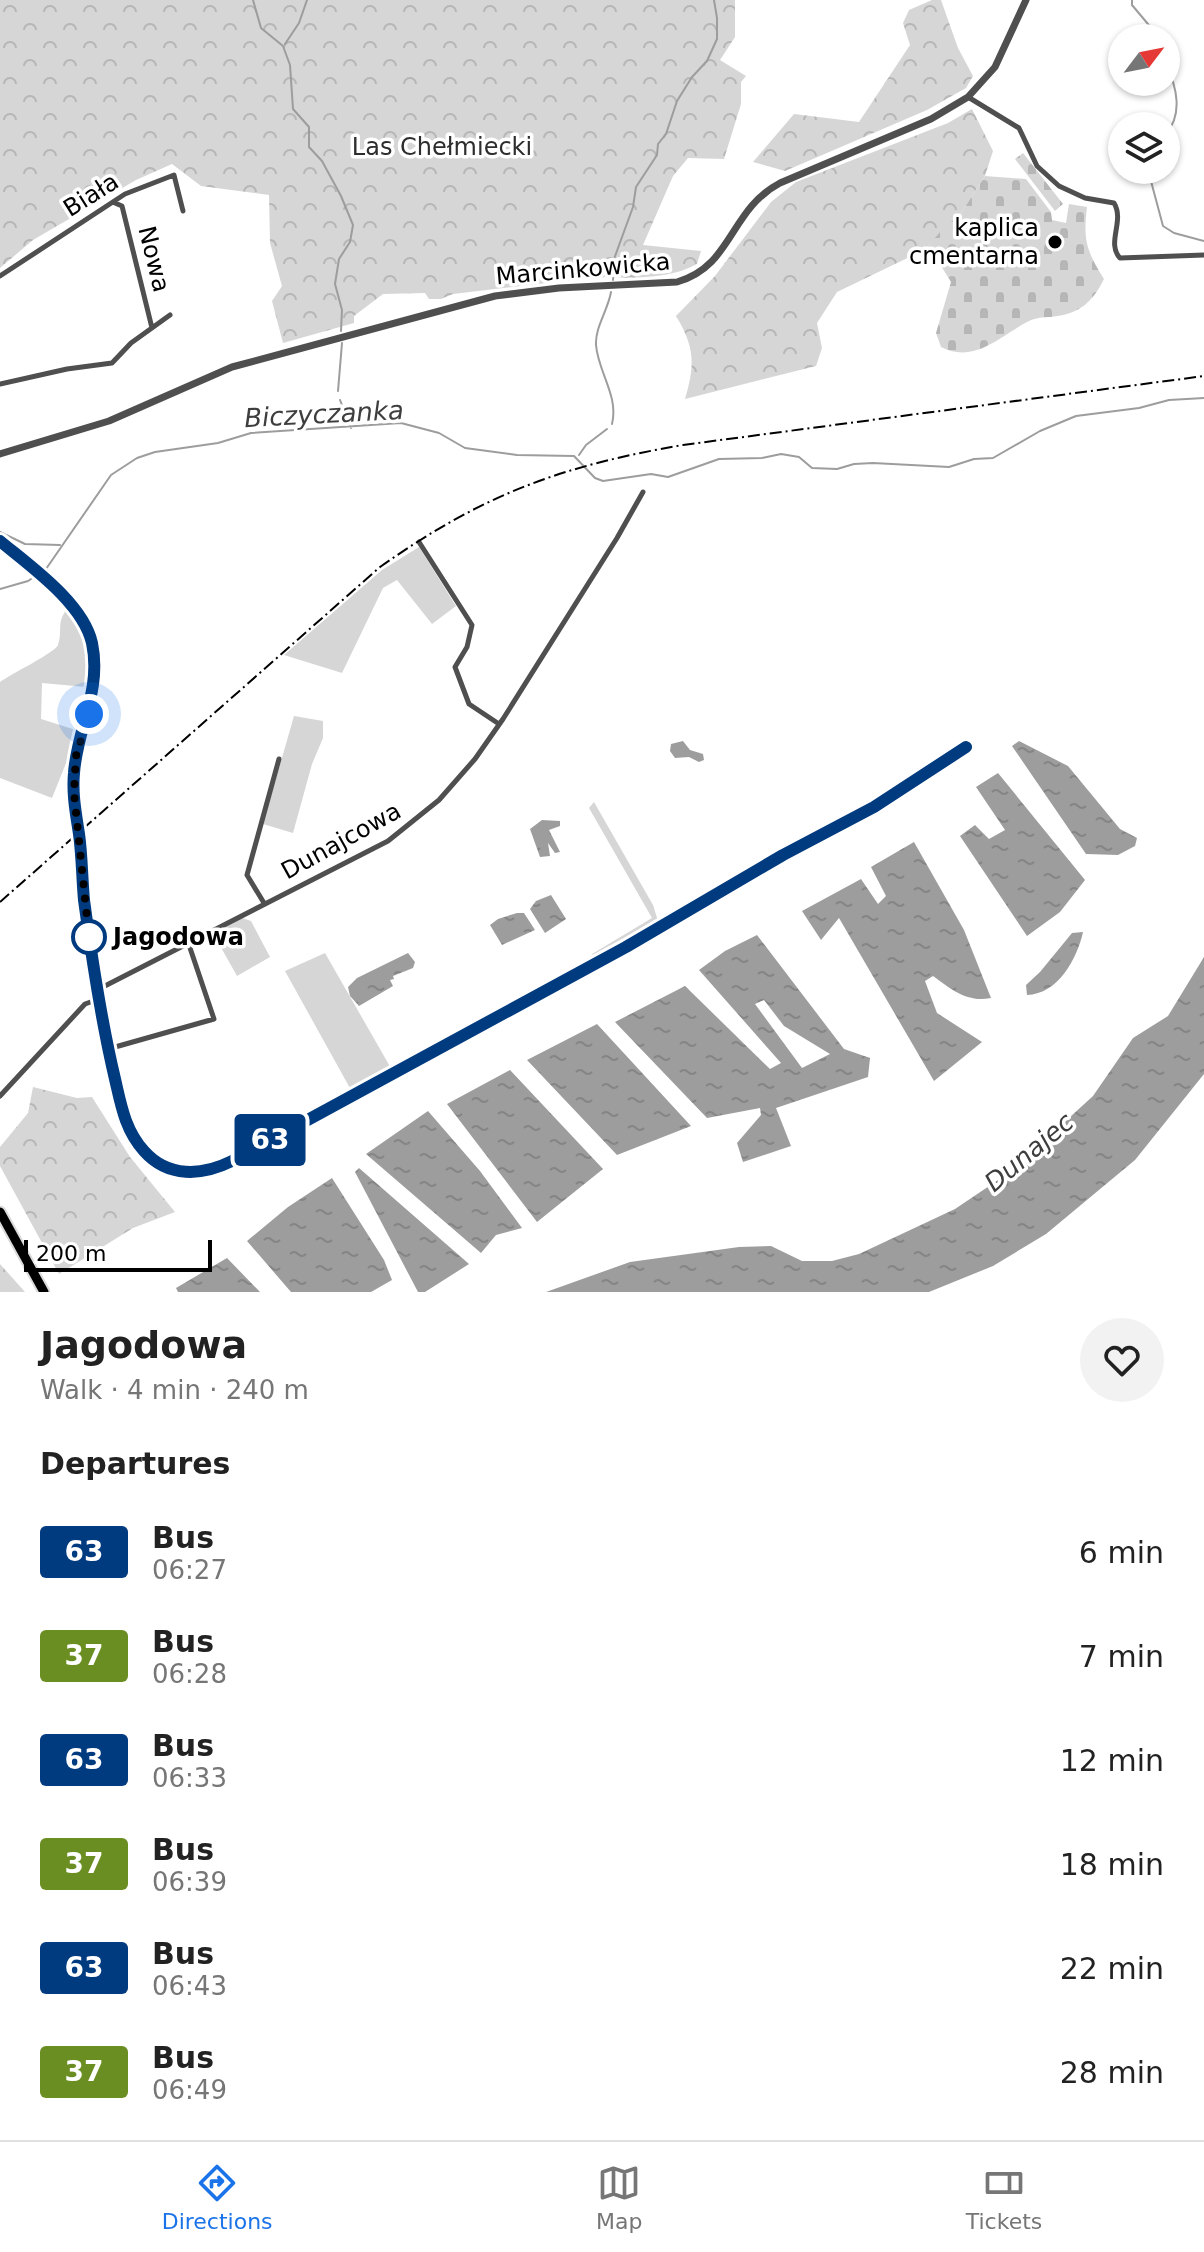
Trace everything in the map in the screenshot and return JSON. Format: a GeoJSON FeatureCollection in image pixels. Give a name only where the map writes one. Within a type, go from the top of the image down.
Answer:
{"type":"FeatureCollection","features":[{"type":"Feature","properties":{"kind":"main road"},"geometry":{"type":"LineString","coordinates":[[0,1212],[44,1292]]}},
{"type":"Feature","properties":{"kind":"street","name":"Marcinkowicka"},"geometry":{"type":"LineString","coordinates":[[0,454],[109,421],[232,367],[495,296],[559,288],[677,282],[692,278],[715,261],[752,202],[763,192],[931,119],[968,97],[995,67],[1026,0]]}},
{"type":"Feature","properties":{"kind":"street"},"geometry":{"type":"LineString","coordinates":[[968,97],[1019,128],[1037,166],[1059,186],[1085,198],[1114,203],[1119,213],[1115,252],[1120,258],[1204,255]]}},
{"type":"Feature","properties":{"kind":"street","name":"Biała"},"geometry":{"type":"LineString","coordinates":[[0,276],[39,248],[140,186],[174,175],[183,211]]}},
{"type":"Feature","properties":{"kind":"street","name":"Nowa"},"geometry":{"type":"LineString","coordinates":[[115,203],[122,206],[152,328]]}},
{"type":"Feature","properties":{"kind":"street"},"geometry":{"type":"LineString","coordinates":[[0,384],[112,363],[170,315]]}},
{"type":"Feature","properties":{"kind":"street","name":"Dunajcowa"},"geometry":{"type":"LineString","coordinates":[[97,990],[388,841],[439,800],[499,724],[643,492]]}},
{"type":"Feature","properties":{"kind":"street"},"geometry":{"type":"LineString","coordinates":[[0,541],[47,580],[87,627],[92,644],[94,686],[76,756],[74,793],[97,990],[128,1128],[143,1150],[161,1165],[173,1170],[205,1172],[222,1166],[626,947],[783,855],[874,807],[966,747]]}},
{"type":"Feature","properties":{"kind":"street"},"geometry":{"type":"LineString","coordinates":[[419,542],[472,625],[467,647],[455,667],[469,704],[499,724]]}},
{"type":"Feature","properties":{"kind":"street"},"geometry":{"type":"LineString","coordinates":[[264,903],[247,875],[279,759]]}},
{"type":"Feature","properties":{"kind":"street"},"geometry":{"type":"LineString","coordinates":[[108,1049],[214,1019],[188,942]]}},
{"type":"Feature","properties":{"kind":"street"},"geometry":{"type":"LineString","coordinates":[[0,1096],[85,1004],[99,999]]}},
{"type":"Feature","properties":{"kind":"green space","name":"Las Chełmiecki"},"geometry":{"type":"Polygon","coordinates":[[[0,0],[735,0],[735,37],[720,60],[746,76],[741,82],[741,104],[724,159],[688,158],[673,176],[643,245],[701,251],[697,264],[661,275],[597,277],[453,294],[441,299],[429,299],[425,293],[383,294],[354,316],[354,323],[283,343],[272,301],[282,286],[270,243],[269,195],[201,186],[172,164],[136,180],[33,240],[0,268],[0,0]]]}},
{"type":"Feature","properties":{"kind":"green space"},"geometry":{"type":"Polygon","coordinates":[[[932,0],[941,0],[958,48],[973,76],[966,88],[927,110],[785,171],[753,162],[794,114],[859,122],[910,45],[903,23],[909,10],[932,0]]]}},
{"type":"Feature","properties":{"kind":"green space"},"geometry":{"type":"Polygon","coordinates":[[[972,109],[993,151],[985,176],[961,213],[924,250],[837,292],[817,323],[822,348],[816,366],[685,399],[691,356],[687,337],[676,316],[715,276],[771,202],[796,182],[948,123],[972,109]]]}},
{"type":"Feature","properties":{"kind":"green space"},"geometry":{"type":"Polygon","coordinates":[[[1023,153],[1063,204],[1055,211],[1015,159],[1023,153]]]}},
{"type":"Feature","properties":{"kind":"green space"},"geometry":{"type":"Polygon","coordinates":[[[985,176],[1026,179],[1051,212],[1052,220],[1066,223],[1069,204],[1087,207],[1087,244],[1104,279],[1095,295],[1077,310],[1030,321],[975,351],[953,351],[941,347],[936,333],[951,282],[938,261],[921,254],[961,213],[985,176]]]}},
{"type":"Feature","properties":{"kind":"green space"},"geometry":{"type":"Polygon","coordinates":[[[419,547],[456,606],[432,624],[397,580],[383,588],[342,673],[284,655],[382,570],[419,547]]]}},
{"type":"Feature","properties":{"kind":"green space"},"geometry":{"type":"Polygon","coordinates":[[[67,609],[83,632],[89,678],[86,679],[86,687],[42,683],[41,719],[79,731],[52,798],[0,778],[0,682],[58,645],[62,618],[67,609]]]}},
{"type":"Feature","properties":{"kind":"green space"},"geometry":{"type":"Polygon","coordinates":[[[294,716],[323,721],[323,738],[312,764],[293,833],[263,824],[294,716]]]}},
{"type":"Feature","properties":{"kind":"green space"},"geometry":{"type":"Polygon","coordinates":[[[594,802],[653,905],[658,921],[596,959],[592,954],[652,918],[589,808],[594,802]]]}},
{"type":"Feature","properties":{"kind":"green space"},"geometry":{"type":"Polygon","coordinates":[[[242,918],[251,921],[270,957],[237,976],[214,935],[190,946],[193,942],[242,918]]]}},
{"type":"Feature","properties":{"kind":"green space"},"geometry":{"type":"Polygon","coordinates":[[[325,953],[392,1070],[351,1090],[285,971],[325,953]]]}},
{"type":"Feature","properties":{"kind":"green space"},"geometry":{"type":"Polygon","coordinates":[[[33,1087],[77,1098],[92,1097],[130,1157],[175,1212],[133,1228],[59,1274],[0,1166],[0,1147],[28,1113],[33,1087]]]}},
{"type":"Feature","properties":{"kind":"green space"},"geometry":{"type":"Polygon","coordinates":[[[0,1264],[25,1292],[0,1292],[0,1264]]]}},
{"type":"Feature","properties":{"kind":"water"},"geometry":{"type":"Polygon","coordinates":[[[683,741],[690,750],[703,754],[704,760],[675,758],[670,751],[671,744],[683,741]]]}},
{"type":"Feature","properties":{"kind":"water"},"geometry":{"type":"Polygon","coordinates":[[[1019,741],[1068,766],[1120,829],[1137,838],[1135,846],[1118,855],[1086,854],[1012,746],[1019,741]]]}},
{"type":"Feature","properties":{"kind":"water"},"geometry":{"type":"Polygon","coordinates":[[[998,773],[1085,880],[1060,912],[1027,936],[960,836],[975,825],[989,839],[1005,830],[976,787],[998,773]]]}},
{"type":"Feature","properties":{"kind":"water"},"geometry":{"type":"Polygon","coordinates":[[[542,820],[560,821],[560,826],[549,830],[560,852],[555,853],[548,843],[550,856],[540,857],[530,829],[542,820]]]}},
{"type":"Feature","properties":{"kind":"water"},"geometry":{"type":"Polygon","coordinates":[[[914,842],[964,930],[991,998],[967,997],[933,976],[925,981],[937,1013],[982,1042],[934,1081],[839,918],[821,940],[802,911],[861,879],[878,904],[886,896],[871,867],[914,842]]]}},
{"type":"Feature","properties":{"kind":"water"},"geometry":{"type":"Polygon","coordinates":[[[551,895],[566,919],[545,933],[530,909],[536,901],[551,895]]]}},
{"type":"Feature","properties":{"kind":"water"},"geometry":{"type":"Polygon","coordinates":[[[524,913],[535,930],[502,945],[490,925],[524,913]]]}},
{"type":"Feature","properties":{"kind":"water"},"geometry":{"type":"Polygon","coordinates":[[[1083,932],[1071,964],[1057,982],[1048,989],[1027,995],[1026,985],[1072,933],[1083,932]]]}},
{"type":"Feature","properties":{"kind":"water"},"geometry":{"type":"Polygon","coordinates":[[[757,935],[844,1049],[870,1058],[868,1077],[776,1108],[791,1146],[743,1162],[737,1143],[761,1115],[760,1108],[707,1118],[615,1022],[685,986],[770,1069],[781,1063],[699,970],[725,951],[757,935]],[[764,1000],[755,1004],[802,1068],[830,1054],[784,1026],[764,1000]]]}},
{"type":"Feature","properties":{"kind":"water"},"geometry":{"type":"Polygon","coordinates":[[[408,953],[415,962],[413,968],[393,976],[394,979],[390,980],[393,986],[359,1006],[350,996],[348,987],[357,978],[408,953]]]}},
{"type":"Feature","properties":{"kind":"water"},"geometry":{"type":"Polygon","coordinates":[[[1204,957],[1204,1074],[1135,1160],[1046,1234],[993,1266],[929,1292],[546,1292],[630,1262],[739,1247],[771,1246],[802,1261],[832,1261],[859,1254],[955,1209],[1010,1172],[1093,1096],[1133,1038],[1168,1016],[1204,957]]]}},
{"type":"Feature","properties":{"kind":"water"},"geometry":{"type":"Polygon","coordinates":[[[597,1024],[691,1126],[617,1155],[527,1060],[597,1024]]]}},
{"type":"Feature","properties":{"kind":"water"},"geometry":{"type":"Polygon","coordinates":[[[510,1070],[603,1169],[537,1222],[447,1104],[510,1070]]]}},
{"type":"Feature","properties":{"kind":"water"},"geometry":{"type":"Polygon","coordinates":[[[428,1111],[480,1171],[522,1228],[496,1235],[481,1253],[366,1154],[428,1111]]]}},
{"type":"Feature","properties":{"kind":"water"},"geometry":{"type":"Polygon","coordinates":[[[359,1168],[469,1264],[425,1292],[418,1292],[355,1172],[359,1168]]]}},
{"type":"Feature","properties":{"kind":"water"},"geometry":{"type":"Polygon","coordinates":[[[332,1178],[384,1260],[392,1280],[371,1292],[291,1292],[247,1241],[288,1207],[332,1178]]]}},
{"type":"Feature","properties":{"kind":"water"},"geometry":{"type":"Polygon","coordinates":[[[227,1258],[260,1292],[178,1292],[176,1288],[227,1258]]]}},
{"type":"Feature","properties":{"kind":"waterway"},"geometry":{"type":"LineString","coordinates":[[253,0],[261,28],[283,46],[290,65],[293,109],[309,127],[309,147],[322,161],[353,225],[350,242],[339,259],[335,284],[342,310],[341,331]]}},
{"type":"Feature","properties":{"kind":"waterway"},"geometry":{"type":"LineString","coordinates":[[285,44],[299,23],[307,0]]}},
{"type":"Feature","properties":{"kind":"waterway"},"geometry":{"type":"LineString","coordinates":[[613,280],[614,259],[633,207],[636,187],[657,155],[658,144],[666,134],[677,101],[707,61],[717,39],[714,0]]}},
{"type":"Feature","properties":{"kind":"waterway"},"geometry":{"type":"LineString","coordinates":[[1132,0],[1132,5],[1148,24]]}},
{"type":"Feature","properties":{"kind":"waterway"},"geometry":{"type":"LineString","coordinates":[[1175,96],[1176,112]]}},
{"type":"Feature","properties":{"kind":"waterway"},"geometry":{"type":"LineString","coordinates":[[1152,184],[1163,226],[1174,233],[1204,241]]}},
{"type":"Feature","properties":{"kind":"waterway"},"geometry":{"type":"LineString","coordinates":[[611,292],[596,345],[611,394],[612,424]]}},
{"type":"Feature","properties":{"kind":"waterway"},"geometry":{"type":"LineString","coordinates":[[338,391],[342,343]]}},
{"type":"Feature","properties":{"kind":"waterway","name":"Biczyczanka"},"geometry":{"type":"LineString","coordinates":[[0,589],[28,581],[46,569],[111,475],[137,458],[155,452],[218,443],[251,433],[401,423],[439,433],[465,448],[517,455],[574,456],[595,478],[603,481],[651,474],[668,477],[719,459],[762,458],[781,454],[799,457],[812,468],[837,469],[873,463],[949,467],[974,459],[993,458],[1040,431],[1076,416],[1139,408],[1169,400],[1204,398]]}},
{"type":"Feature","properties":{"kind":"waterway"},"geometry":{"type":"LineString","coordinates":[[340,400],[351,428]]}},
{"type":"Feature","properties":{"kind":"waterway"},"geometry":{"type":"LineString","coordinates":[[579,455],[586,445],[607,429]]}},
{"type":"Feature","properties":{"kind":"waterway"},"geometry":{"type":"LineString","coordinates":[[0,532],[25,544],[60,545]]}},
{"type":"Feature","properties":{"kind":"railway"},"geometry":{"type":"LineString","coordinates":[[0,902],[380,567],[488,502],[560,474],[683,445],[1204,376]]}},
{"type":"Feature","properties":{"kind":"bus line","name":"63"},"geometry":{"type":"LineString","coordinates":[[0,541],[47,580],[87,627],[92,644],[94,686],[76,756],[74,793],[97,990],[106,1042],[128,1128],[151,1158],[173,1170],[205,1172],[232,1161],[626,947],[783,855],[874,807],[966,747]]}},
{"type":"Feature","properties":{"kind":"place","name":"kaplica cmentarna"},"geometry":{"type":"Point","coordinates":[1055,242]}},
{"type":"Feature","properties":{"kind":"place","name":"Jagodowa"},"geometry":{"type":"Point","coordinates":[89,937]}},
{"type":"Feature","properties":{"kind":"route"},"geometry":{"type":"LineString","coordinates":[[89,714],[74,773],[89,937]]}},
{"type":"Feature","properties":{"kind":"water label","name":"Dunajec"},"geometry":{"type":"Point","coordinates":[1029,1152]}}]}
